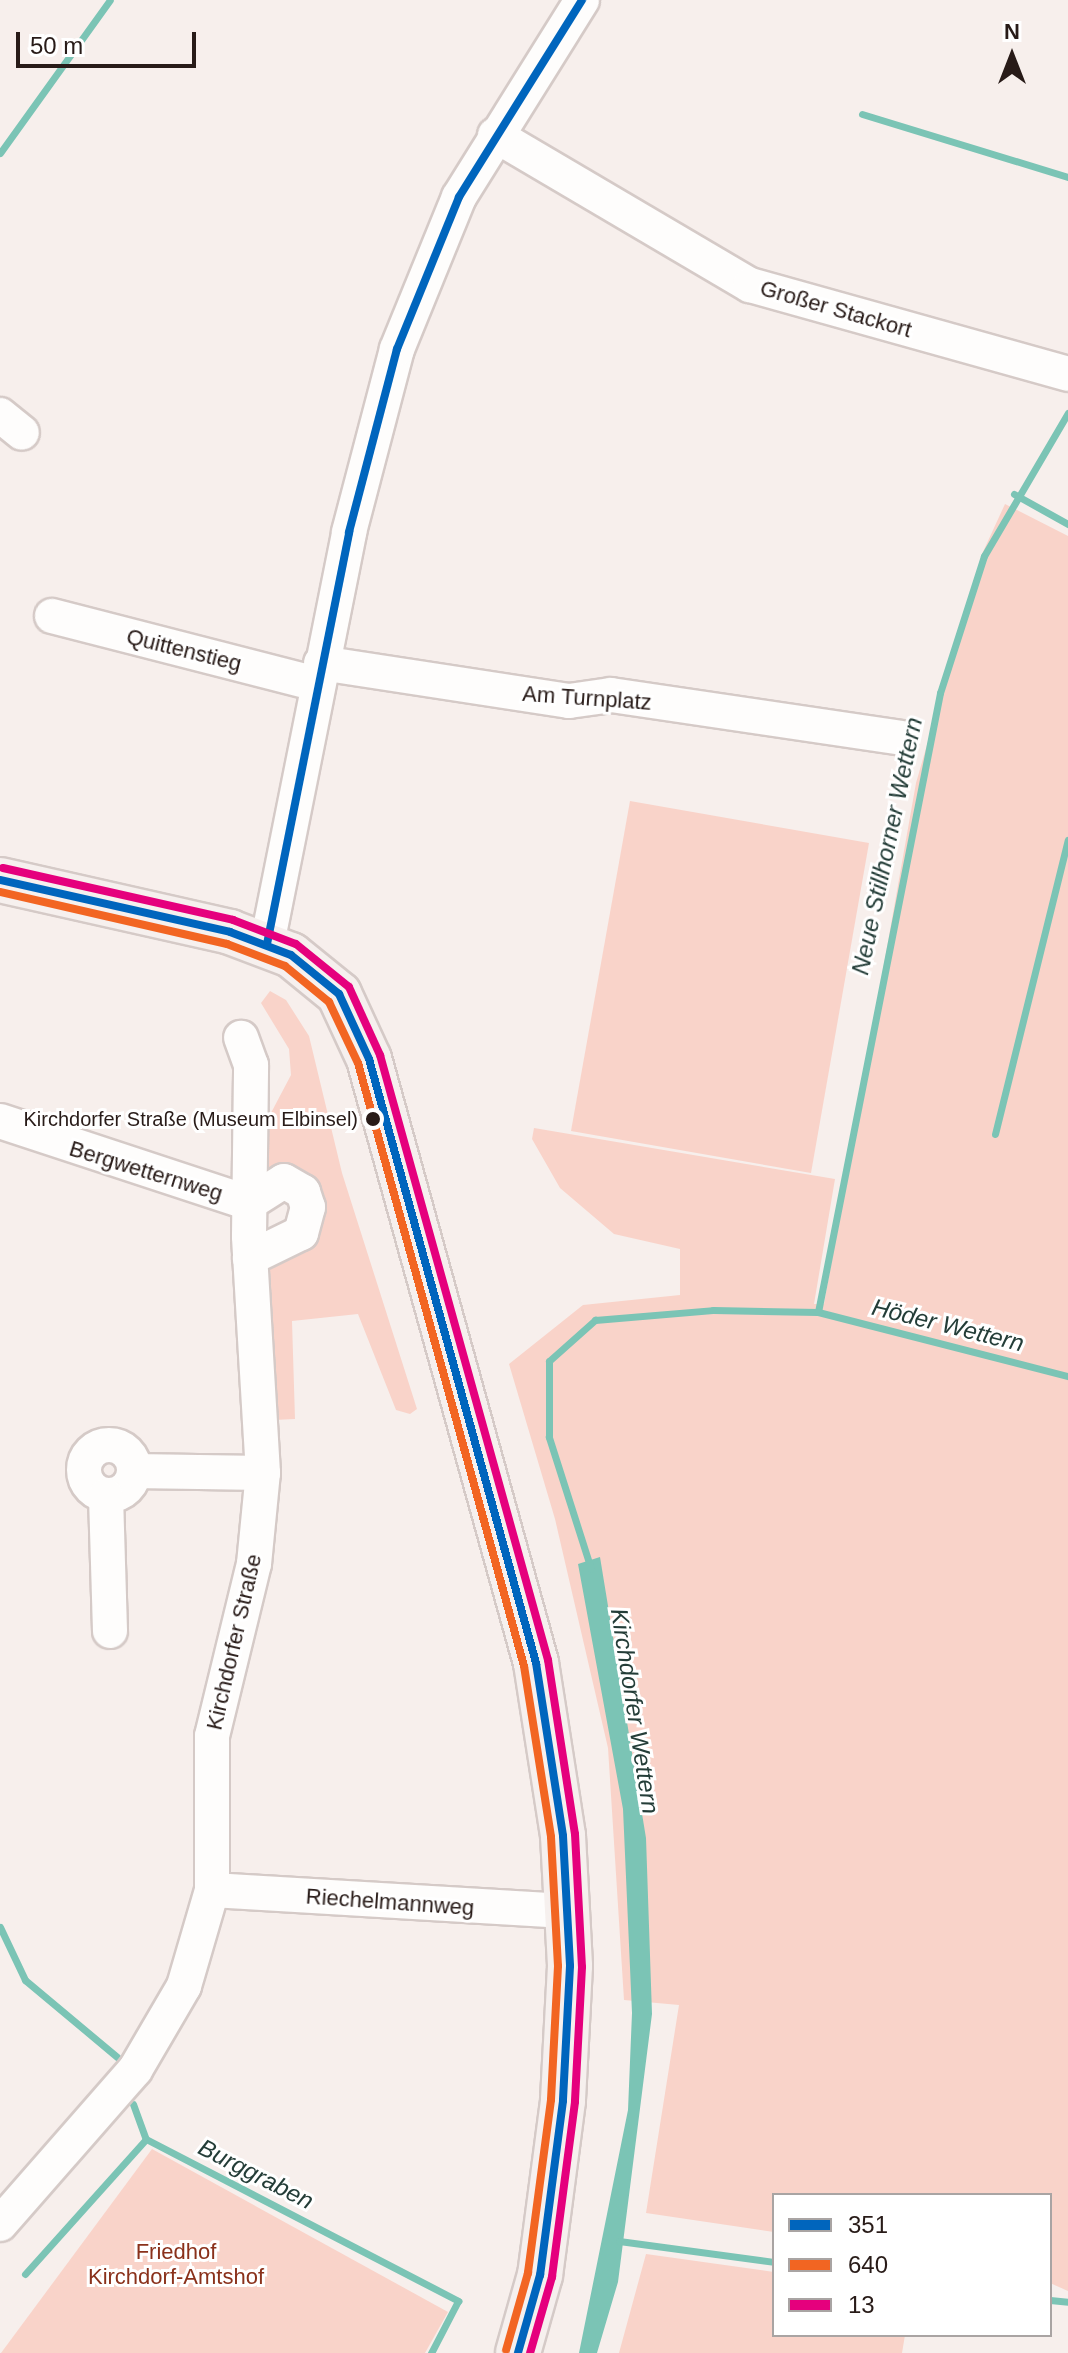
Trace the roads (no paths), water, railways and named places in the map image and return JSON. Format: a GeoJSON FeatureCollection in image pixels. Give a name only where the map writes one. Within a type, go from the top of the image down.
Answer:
{"type":"FeatureCollection","features":[{"type":"Feature","properties":{"kind":"main road"},"geometry":{"type":"LineString","coordinates":[[0,880],[267,944],[332,986],[369,1059],[536,1663],[569,1911],[556,2167],[540,2275],[518,2353]]}},
{"type":"Feature","properties":{"kind":"street"},"geometry":{"type":"LineString","coordinates":[[267,944],[318,674],[397,349],[452,210],[495,135],[582,0]]}},
{"type":"Feature","properties":{"kind":"street","name":"Großer Stackort"},"geometry":{"type":"LineString","coordinates":[[495,135],[750,285],[1068,374]]}},
{"type":"Feature","properties":{"kind":"street","name":"Quittenstieg"},"geometry":{"type":"LineString","coordinates":[[52,616],[318,674]]}},
{"type":"Feature","properties":{"kind":"street","name":"Am Turnplatz"},"geometry":{"type":"LineString","coordinates":[[318,674],[569,701],[611,695],[901,738]]}},
{"type":"Feature","properties":{"kind":"street","name":"Kirchdorfer Straße"},"geometry":{"type":"LineString","coordinates":[[0,2224],[135,2070],[184,1986],[212,1890],[212,1736],[254,1564],[263,1473],[250,1258],[251,1065],[241,1038]]}},
{"type":"Feature","properties":{"kind":"street","name":"Bergwetternweg"},"geometry":{"type":"LineString","coordinates":[[0,1121],[249,1203]]}},
{"type":"Feature","properties":{"kind":"street"},"geometry":{"type":"LineString","coordinates":[[249,1203],[284,1181],[303,1192],[308,1207],[301,1233],[250,1258]]}},
{"type":"Feature","properties":{"kind":"street"},"geometry":{"type":"LineString","coordinates":[[110,1631],[106,1496],[85,1478],[92,1451],[120,1447],[134,1471]]}},
{"type":"Feature","properties":{"kind":"street"},"geometry":{"type":"LineString","coordinates":[[134,1471],[263,1473]]}},
{"type":"Feature","properties":{"kind":"street"},"geometry":{"type":"LineString","coordinates":[[106,1496],[126,1489],[134,1471]]}},
{"type":"Feature","properties":{"kind":"street","name":"Riechelmannweg"},"geometry":{"type":"LineString","coordinates":[[212,1890],[569,1911]]}},
{"type":"Feature","properties":{"kind":"waterway"},"geometry":{"type":"LineString","coordinates":[[0,153],[110,0]]}},
{"type":"Feature","properties":{"kind":"waterway"},"geometry":{"type":"LineString","coordinates":[[862,114],[1068,177]]}},
{"type":"Feature","properties":{"kind":"waterway","name":"Neue Stillhorner Wettern"},"geometry":{"type":"LineString","coordinates":[[818,1312],[940,693],[984,556],[1068,413]]}},
{"type":"Feature","properties":{"kind":"waterway"},"geometry":{"type":"LineString","coordinates":[[1014,494],[1068,524]]}},
{"type":"Feature","properties":{"kind":"waterway"},"geometry":{"type":"LineString","coordinates":[[995,1134],[1068,840]]}},
{"type":"Feature","properties":{"kind":"waterway","name":"Kirchdorfer Wettern"},"geometry":{"type":"LineString","coordinates":[[591,1569],[549,1437],[549,1361],[595,1320],[713,1310],[818,1312],[1068,1376]]}},
{"type":"Feature","properties":{"kind":"waterway"},"geometry":{"type":"LineString","coordinates":[[0,1927],[25,1980],[117,2057]]}},
{"type":"Feature","properties":{"kind":"waterway"},"geometry":{"type":"LineString","coordinates":[[133,2104],[146,2139]]}},
{"type":"Feature","properties":{"kind":"waterway","name":"Burggraben"},"geometry":{"type":"LineString","coordinates":[[146,2139],[458,2301],[431,2353]]}},
{"type":"Feature","properties":{"kind":"waterway","name":"Burggraben"},"geometry":{"type":"LineString","coordinates":[[25,2274],[146,2139]]}},
{"type":"Feature","properties":{"kind":"waterway"},"geometry":{"type":"LineString","coordinates":[[619,2241],[772,2262]]}},
{"type":"Feature","properties":{"kind":"waterway"},"geometry":{"type":"LineString","coordinates":[[1052,2300],[1068,2302]]}},
{"type":"Feature","properties":{"kind":"place","name":"Kirchdorfer Straße (Museum Elbinsel)"},"geometry":{"type":"Point","coordinates":[373,1119]}},
{"type":"Feature","properties":{"kind":"water label","name":"Höder Wettern"},"geometry":{"type":"Point","coordinates":[948,1325]}},
{"type":"Feature","properties":{"kind":"park label","name":"Friedhof Kirchdorf-Amtshof"},"geometry":{"type":"Point","coordinates":[176,2264]}}]}
